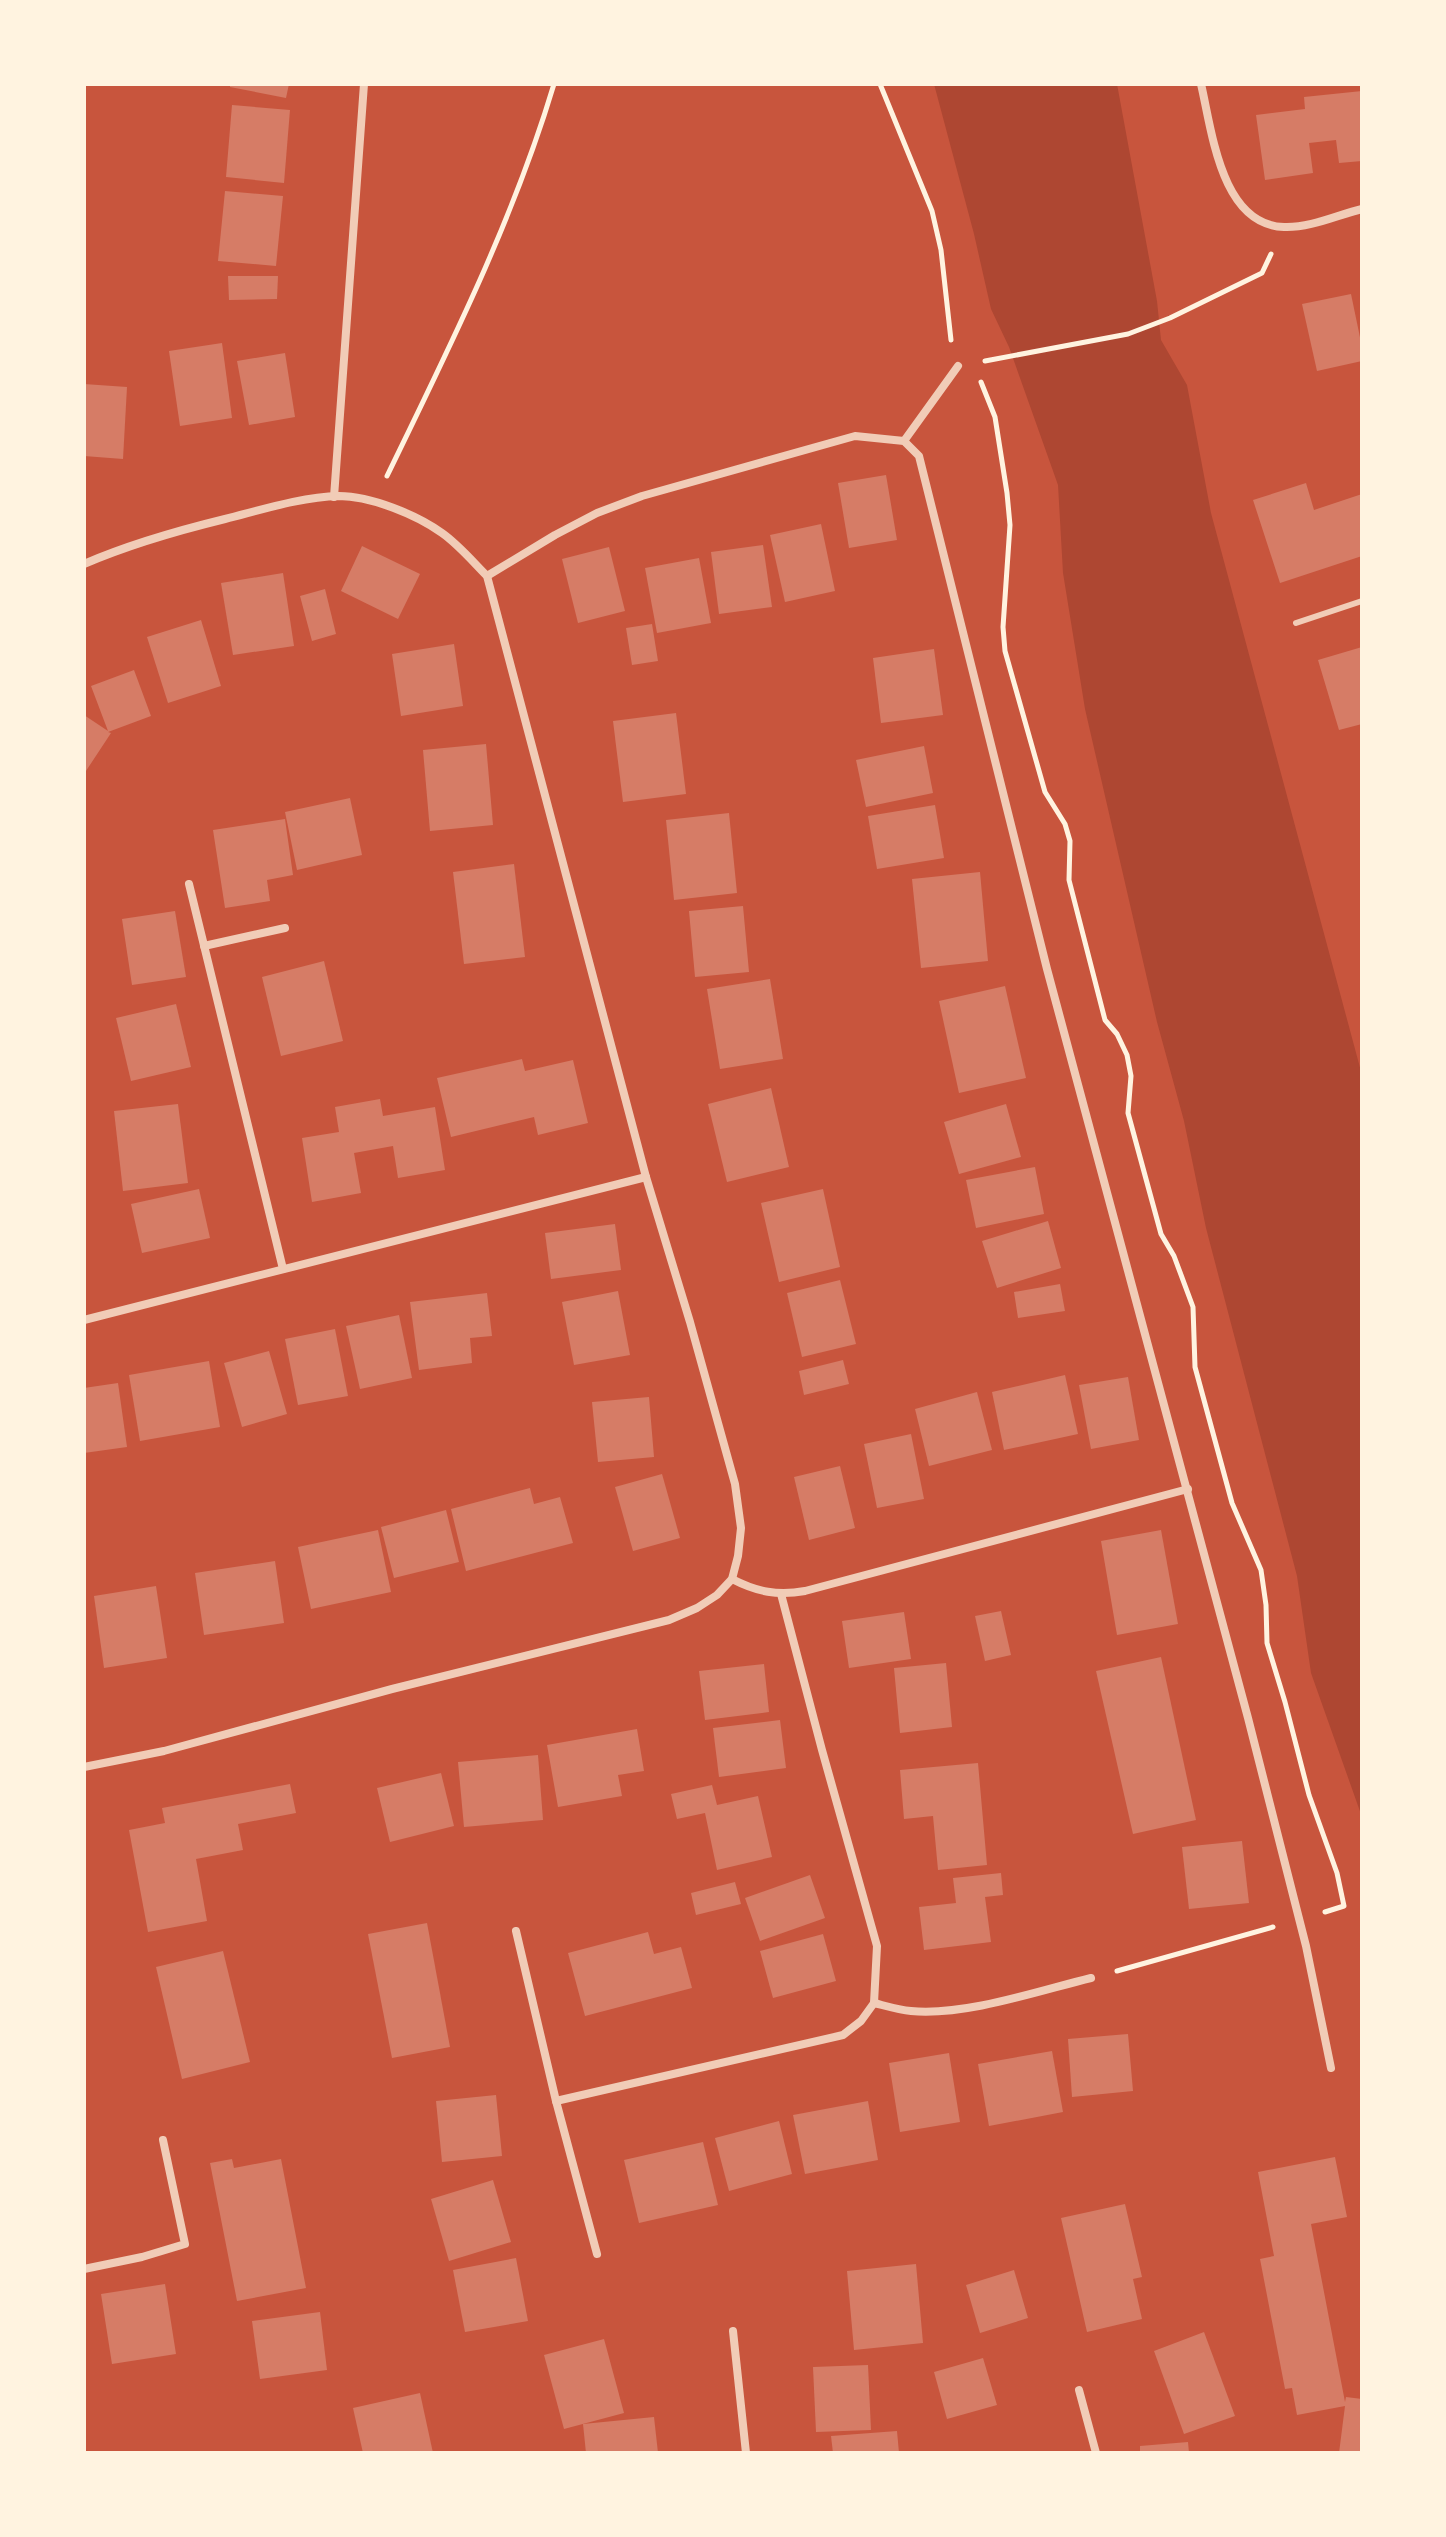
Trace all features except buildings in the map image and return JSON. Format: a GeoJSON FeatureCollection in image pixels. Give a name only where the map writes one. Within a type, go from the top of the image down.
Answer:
{"type":"FeatureCollection","features":[{"type":"Feature","properties":{"kind":"street"},"geometry":{"type":"LineString","coordinates":[[334,497],[364,84]]}},
{"type":"Feature","properties":{"kind":"street"},"geometry":{"type":"LineString","coordinates":[[1201,84],[1226,184],[1236,202],[1262,222],[1282,228],[1301,226],[1362,209]]}},
{"type":"Feature","properties":{"kind":"street"},"geometry":{"type":"LineString","coordinates":[[904,441],[958,366]]}},
{"type":"Feature","properties":{"kind":"street"},"geometry":{"type":"LineString","coordinates":[[487,576],[597,513],[642,496],[855,436],[904,441],[919,456],[1047,969],[1188,1489],[1306,1946],[1331,2068]]}},
{"type":"Feature","properties":{"kind":"street"},"geometry":{"type":"LineString","coordinates":[[84,564],[161,535],[272,507],[334,497],[374,502],[393,508],[441,533],[487,576],[646,1177],[735,1484],[741,1528],[732,1579],[717,1595],[669,1620],[392,1689],[164,1751],[84,1767]]}},
{"type":"Feature","properties":{"kind":"street"},"geometry":{"type":"LineString","coordinates":[[189,884],[283,1269]]}},
{"type":"Feature","properties":{"kind":"street"},"geometry":{"type":"LineString","coordinates":[[204,946],[285,928]]}},
{"type":"Feature","properties":{"kind":"street"},"geometry":{"type":"LineString","coordinates":[[84,1320],[646,1177]]}},
{"type":"Feature","properties":{"kind":"street"},"geometry":{"type":"LineString","coordinates":[[732,1579],[751,1589],[781,1594],[805,1591],[1188,1489]]}},
{"type":"Feature","properties":{"kind":"street"},"geometry":{"type":"LineString","coordinates":[[556,2101],[843,2035],[861,2021],[874,2003],[877,1946],[781,1594]]}},
{"type":"Feature","properties":{"kind":"street"},"geometry":{"type":"LineString","coordinates":[[516,1931],[556,2101],[597,2254]]}},
{"type":"Feature","properties":{"kind":"street"},"geometry":{"type":"LineString","coordinates":[[874,2003],[910,2011],[934,2011],[988,2003],[1091,1978]]}},
{"type":"Feature","properties":{"kind":"street"},"geometry":{"type":"LineString","coordinates":[[84,2269],[185,2244],[163,2140]]}},
{"type":"Feature","properties":{"kind":"street"},"geometry":{"type":"LineString","coordinates":[[733,2331],[746,2453]]}},
{"type":"Feature","properties":{"kind":"street"},"geometry":{"type":"LineString","coordinates":[[1079,2390],[1096,2453]]}},
{"type":"Feature","properties":{"kind":"lane"},"geometry":{"type":"LineString","coordinates":[[1296,623],[1362,601]]}},
{"type":"Feature","properties":{"kind":"path"},"geometry":{"type":"LineString","coordinates":[[374,502],[500,235],[554,84]]}},
{"type":"Feature","properties":{"kind":"path"},"geometry":{"type":"LineString","coordinates":[[880,84],[932,211],[941,250],[950,334],[958,366],[1128,334],[1170,318],[1262,273],[1282,228]]}},
{"type":"Feature","properties":{"kind":"shaded area"},"geometry":{"type":"Polygon","coordinates":[[[934,84],[1117,84],[1157,301],[1161,340],[1187,385],[1211,513],[1362,1075],[1362,1817],[1311,1673],[1297,1576],[1206,1228],[1184,1121],[1157,1022],[1085,709],[1063,573],[1058,485],[1009,347],[991,309],[934,84]]]}}]}
